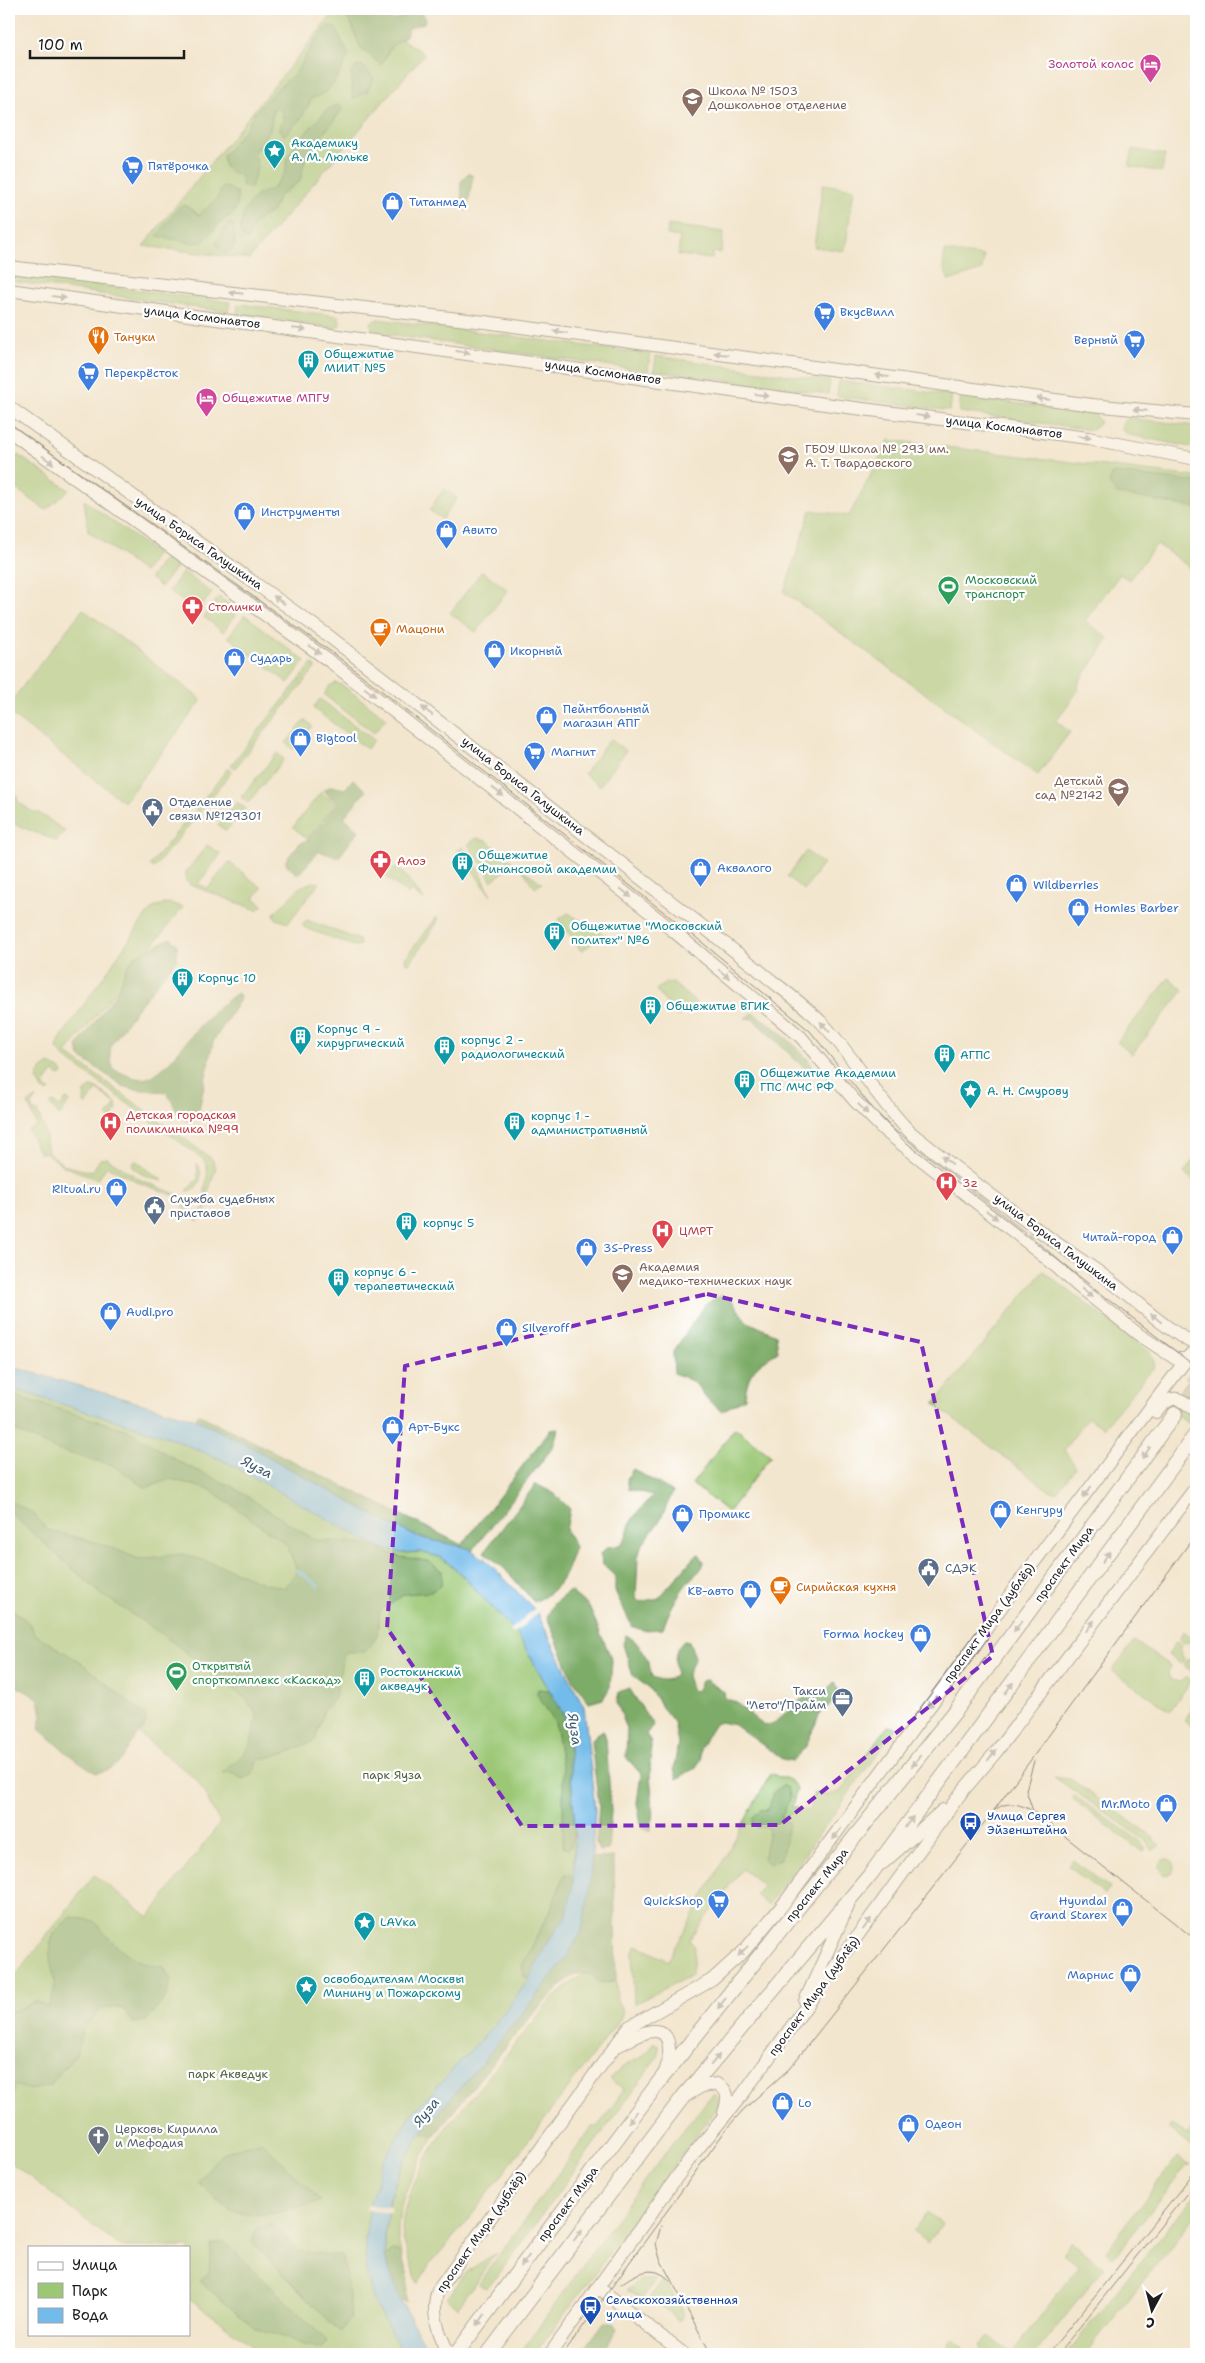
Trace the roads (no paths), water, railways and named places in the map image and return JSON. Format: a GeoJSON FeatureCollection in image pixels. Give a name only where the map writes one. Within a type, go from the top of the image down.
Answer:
{"type":"FeatureCollection","features":[{"type":"Feature","properties":{"kind":"main road"},"geometry":{"type":"LineString","coordinates":[[9,267],[485,322],[1082,404],[1196,415]]}},
{"type":"Feature","properties":{"kind":"main road","name":"улица Космонавтов"},"geometry":{"type":"LineString","coordinates":[[9,290],[336,334],[832,405],[1088,438],[1196,459]]}},
{"type":"Feature","properties":{"kind":"main road","name":"улица Бориса Галушкина"},"geometry":{"type":"LineString","coordinates":[[9,407],[330,637],[755,967],[822,1023],[843,1047],[873,1089],[910,1132],[1046,1236],[1091,1267],[1195,1350],[1182,1360],[1176,1359],[1138,1334],[1078,1286],[1042,1254],[885,1131],[854,1100],[801,1037],[606,877],[332,663],[9,431]]}},
{"type":"Feature","properties":{"kind":"main road"},"geometry":{"type":"LineString","coordinates":[[1162,1349],[1174,1362],[1174,1375]]}},
{"type":"Feature","properties":{"kind":"main road","name":"проспект Мира (дублёр)"},"geometry":{"type":"LineString","coordinates":[[449,2354],[435,2318],[435,2299],[438,2290],[629,2027],[638,2020],[712,1980],[744,1951],[786,1901],[1014,1589],[1174,1375],[1195,1350]]}},
{"type":"Feature","properties":{"kind":"main road"},"geometry":{"type":"LineString","coordinates":[[1131,1434],[1170,1399],[1181,1400],[1196,1411]]}},
{"type":"Feature","properties":{"kind":"main road","name":"проспект Мира"},"geometry":{"type":"LineString","coordinates":[[456,2354],[662,2078],[957,1709],[1175,1414]]}},
{"type":"Feature","properties":{"kind":"main road"},"geometry":{"type":"LineString","coordinates":[[488,2354],[683,2097],[870,1875],[1196,1434]]}},
{"type":"Feature","properties":{"kind":"main road","name":"проспект Мира (дублёр)"},"geometry":{"type":"LineString","coordinates":[[550,2354],[692,2156],[718,2125],[799,2018],[961,1793],[996,1752],[1196,1487]]}},
{"type":"Feature","properties":{"kind":"main road","name":"проспект Мира (дублёр)"},"geometry":{"type":"LineString","coordinates":[[870,1875],[961,1793]]}},
{"type":"Feature","properties":{"kind":"main road"},"geometry":{"type":"LineString","coordinates":[[799,2018],[813,1980],[851,1899]]}},
{"type":"Feature","properties":{"kind":"main road","name":"проспект Мира (дублёр)"},"geometry":{"type":"LineString","coordinates":[[752,1965],[786,1901]]}},
{"type":"Feature","properties":{"kind":"main road"},"geometry":{"type":"LineString","coordinates":[[617,2046],[649,2032],[660,2034],[666,2038],[670,2050],[669,2061],[662,2078]]}},
{"type":"Feature","properties":{"kind":"main road","name":"проспект Мира (дублёр)"},"geometry":{"type":"LineString","coordinates":[[683,2097],[711,2083],[722,2086],[728,2096],[727,2104],[718,2125]]}},
{"type":"Feature","properties":{"kind":"main road"},"geometry":{"type":"LineString","coordinates":[[599,2288],[684,2354]]}},
{"type":"Feature","properties":{"kind":"water","name":"Яуза"},"geometry":{"type":"Polygon","coordinates":[[[9,1366],[196,1419],[251,1447],[380,1519],[417,1537],[468,1548],[486,1560],[536,1611],[584,1707],[595,1810],[589,1895],[581,1933],[565,1960],[481,2064],[420,2133],[400,2169],[389,2201],[385,2232],[385,2257],[399,2297],[430,2354],[403,2354],[374,2301],[366,2272],[365,2238],[371,2199],[384,2159],[410,2116],[491,2028],[529,1980],[547,1943],[567,1915],[573,1883],[575,1827],[567,1721],[518,1635],[456,1569],[440,1557],[420,1552],[401,1553],[380,1548],[222,1460],[163,1435],[9,1388],[9,1366]]]}},
{"type":"Feature","properties":{"kind":"waterway"},"geometry":{"type":"LineString","coordinates":[[297,1570],[318,1586]]}},
{"type":"Feature","properties":{"kind":"tunnel"},"geometry":{"type":"LineString","coordinates":[[1175,1414],[1196,1387]]}},
{"type":"Feature","properties":{"kind":"tram line"},"geometry":{"type":"LineString","coordinates":[[9,423],[337,656],[693,935],[810,1031],[868,1103],[903,1140],[1196,1367]]}},
{"type":"Feature","properties":{"kind":"tram line"},"geometry":{"type":"LineString","coordinates":[[563,2354],[728,2127],[743,2110],[789,2069],[992,1813],[1196,1534]]}},
{"type":"Feature","properties":{"kind":"tram line"},"geometry":{"type":"LineString","coordinates":[[1033,1811],[1026,1790],[1034,1761]]}},
{"type":"Feature","properties":{"kind":"tram line"},"geometry":{"type":"LineString","coordinates":[[995,1810],[1004,1805],[1014,1804],[1033,1811],[1196,1940]]}},
{"type":"Feature","properties":{"kind":"tram line"},"geometry":{"type":"LineString","coordinates":[[1048,2354],[1196,2170]]}},
{"type":"Feature","properties":{"kind":"tram line"},"geometry":{"type":"LineString","coordinates":[[1058,2354],[1196,2182]]}},
{"type":"Feature","properties":{"kind":"tram line"},"geometry":{"type":"LineString","coordinates":[[661,2226],[656,2244],[660,2259],[711,2354]]}},
{"type":"Feature","properties":{"kind":"tram line"},"geometry":{"type":"LineString","coordinates":[[621,2284],[639,2273],[652,2271],[658,2272],[670,2281]]}},
{"type":"Feature","properties":{"kind":"place","name":"Золотой колос"},"geometry":{"type":"Point","coordinates":[1150,83]}},
{"type":"Feature","properties":{"kind":"place","name":"Школа № 1503 Дошкольное отделение"},"geometry":{"type":"Point","coordinates":[692,117]}},
{"type":"Feature","properties":{"kind":"place","name":"Академику А. М. Люльке"},"geometry":{"type":"Point","coordinates":[275,169]}},
{"type":"Feature","properties":{"kind":"place","name":"Пятёрочка"},"geometry":{"type":"Point","coordinates":[132,185]}},
{"type":"Feature","properties":{"kind":"place","name":"Титанмед"},"geometry":{"type":"Point","coordinates":[393,221]}},
{"type":"Feature","properties":{"kind":"place","name":"ВкусВилл"},"geometry":{"type":"Point","coordinates":[824,331]}},
{"type":"Feature","properties":{"kind":"place","name":"Тануки"},"geometry":{"type":"Point","coordinates":[98,356]}},
{"type":"Feature","properties":{"kind":"place","name":"Верный"},"geometry":{"type":"Point","coordinates":[1134,359]}},
{"type":"Feature","properties":{"kind":"place","name":"Общежитие МИИТ №5"},"geometry":{"type":"Point","coordinates":[308,380]}},
{"type":"Feature","properties":{"kind":"place","name":"Перекрёсток"},"geometry":{"type":"Point","coordinates":[89,392]}},
{"type":"Feature","properties":{"kind":"place","name":"Общежитие МПГУ"},"geometry":{"type":"Point","coordinates":[206,417]}},
{"type":"Feature","properties":{"kind":"place","name":"ГБОУ Школа № 293 им. А. Т. Твардовского"},"geometry":{"type":"Point","coordinates":[789,475]}},
{"type":"Feature","properties":{"kind":"place","name":"Инструменты"},"geometry":{"type":"Point","coordinates":[245,531]}},
{"type":"Feature","properties":{"kind":"place","name":"Авито"},"geometry":{"type":"Point","coordinates":[446,549]}},
{"type":"Feature","properties":{"kind":"place","name":"Московский транспорт"},"geometry":{"type":"Point","coordinates":[949,606]}},
{"type":"Feature","properties":{"kind":"place","name":"Столички"},"geometry":{"type":"Point","coordinates":[192,626]}},
{"type":"Feature","properties":{"kind":"place","name":"Мацони"},"geometry":{"type":"Point","coordinates":[380,648]}},
{"type":"Feature","properties":{"kind":"place","name":"Икорный"},"geometry":{"type":"Point","coordinates":[494,670]}},
{"type":"Feature","properties":{"kind":"place","name":"Сударь"},"geometry":{"type":"Point","coordinates":[234,677]}},
{"type":"Feature","properties":{"kind":"place","name":"Пейнтбольный магазин АПГ"},"geometry":{"type":"Point","coordinates":[547,735]}},
{"type":"Feature","properties":{"kind":"place","name":"Bigtool"},"geometry":{"type":"Point","coordinates":[300,757]}},
{"type":"Feature","properties":{"kind":"place","name":"Магнит"},"geometry":{"type":"Point","coordinates":[535,771]}},
{"type":"Feature","properties":{"kind":"place","name":"Детский сад №2142"},"geometry":{"type":"Point","coordinates":[1119,807]}},
{"type":"Feature","properties":{"kind":"place","name":"Отделение связи №129301"},"geometry":{"type":"Point","coordinates":[153,828]}},
{"type":"Feature","properties":{"kind":"place","name":"Алоэ"},"geometry":{"type":"Point","coordinates":[381,880]}},
{"type":"Feature","properties":{"kind":"place","name":"Общежитие Финансовой академии"},"geometry":{"type":"Point","coordinates":[462,881]}},
{"type":"Feature","properties":{"kind":"place","name":"Аквалого"},"geometry":{"type":"Point","coordinates":[701,887]}},
{"type":"Feature","properties":{"kind":"place","name":"Wildberries"},"geometry":{"type":"Point","coordinates":[1017,904]}},
{"type":"Feature","properties":{"kind":"place","name":"Homies Barber"},"geometry":{"type":"Point","coordinates":[1078,927]}},
{"type":"Feature","properties":{"kind":"place","name":"Общежитие \"Московский политех\" №6"},"geometry":{"type":"Point","coordinates":[555,952]}},
{"type":"Feature","properties":{"kind":"place","name":"Корпус 10"},"geometry":{"type":"Point","coordinates":[182,997]}},
{"type":"Feature","properties":{"kind":"place","name":"Общежитие ВГИК"},"geometry":{"type":"Point","coordinates":[650,1025]}},
{"type":"Feature","properties":{"kind":"place","name":"Корпус 9 - хирургический"},"geometry":{"type":"Point","coordinates":[301,1055]}},
{"type":"Feature","properties":{"kind":"place","name":"корпус 2 - радиологический"},"geometry":{"type":"Point","coordinates":[445,1066]}},
{"type":"Feature","properties":{"kind":"place","name":"АГПС"},"geometry":{"type":"Point","coordinates":[944,1074]}},
{"type":"Feature","properties":{"kind":"place","name":"Общежитие Академии ГПС МЧС РФ"},"geometry":{"type":"Point","coordinates":[744,1099]}},
{"type":"Feature","properties":{"kind":"place","name":"А. Н. Смурову"},"geometry":{"type":"Point","coordinates":[971,1110]}},
{"type":"Feature","properties":{"kind":"place","name":"Детская городская поликлиника №99"},"geometry":{"type":"Point","coordinates":[110,1141]}},
{"type":"Feature","properties":{"kind":"place","name":"корпус 1 - административный"},"geometry":{"type":"Point","coordinates":[515,1142]}},
{"type":"Feature","properties":{"kind":"place","name":"3z"},"geometry":{"type":"Point","coordinates":[946,1202]}},
{"type":"Feature","properties":{"kind":"place","name":"Ritual.ru"},"geometry":{"type":"Point","coordinates":[117,1208]}},
{"type":"Feature","properties":{"kind":"place","name":"Служба судебных приставов"},"geometry":{"type":"Point","coordinates":[154,1225]}},
{"type":"Feature","properties":{"kind":"place","name":"корпус 5"},"geometry":{"type":"Point","coordinates":[407,1242]}},
{"type":"Feature","properties":{"kind":"place","name":"ЦМРТ"},"geometry":{"type":"Point","coordinates":[663,1250]}},
{"type":"Feature","properties":{"kind":"place","name":"Читай-город"},"geometry":{"type":"Point","coordinates":[1172,1256]}},
{"type":"Feature","properties":{"kind":"place","name":"3S-Press"},"geometry":{"type":"Point","coordinates":[587,1267]}},
{"type":"Feature","properties":{"kind":"place","name":"Академия медико-технических наук"},"geometry":{"type":"Point","coordinates":[623,1293]}},
{"type":"Feature","properties":{"kind":"place","name":"корпус 6 - терапевтический"},"geometry":{"type":"Point","coordinates":[338,1298]}},
{"type":"Feature","properties":{"kind":"place","name":"Audi.pro"},"geometry":{"type":"Point","coordinates":[110,1331]}},
{"type":"Feature","properties":{"kind":"place","name":"Silveroff"},"geometry":{"type":"Point","coordinates":[506,1347]}},
{"type":"Feature","properties":{"kind":"place","name":"Арт-Букс"},"geometry":{"type":"Point","coordinates":[392,1446]}},
{"type":"Feature","properties":{"kind":"place","name":"Кенгуру"},"geometry":{"type":"Point","coordinates":[1000,1529]}},
{"type":"Feature","properties":{"kind":"place","name":"Промикс"},"geometry":{"type":"Point","coordinates":[683,1533]}},
{"type":"Feature","properties":{"kind":"place","name":"СДЭК"},"geometry":{"type":"Point","coordinates":[929,1587]}},
{"type":"Feature","properties":{"kind":"place","name":"Сирийская кухня"},"geometry":{"type":"Point","coordinates":[780,1606]}},
{"type":"Feature","properties":{"kind":"place","name":"КВ-авто"},"geometry":{"type":"Point","coordinates":[750,1610]}},
{"type":"Feature","properties":{"kind":"place","name":"Forma hockey"},"geometry":{"type":"Point","coordinates":[920,1653]}},
{"type":"Feature","properties":{"kind":"place","name":"Открытый спорткомплекс «Каскад»"},"geometry":{"type":"Point","coordinates":[176,1692]}},
{"type":"Feature","properties":{"kind":"place","name":"Ростокинский акведук"},"geometry":{"type":"Point","coordinates":[364,1698]}},
{"type":"Feature","properties":{"kind":"place","name":"Такси \"Лето\"/Прайм"},"geometry":{"type":"Point","coordinates":[842,1717]}},
{"type":"Feature","properties":{"kind":"place","name":"Mr.Moto"},"geometry":{"type":"Point","coordinates":[1166,1823]}},
{"type":"Feature","properties":{"kind":"place","name":"Улица Сергея Эйзенштейна"},"geometry":{"type":"Point","coordinates":[971,1842]}},
{"type":"Feature","properties":{"kind":"place","name":"QuickShop"},"geometry":{"type":"Point","coordinates":[719,1920]}},
{"type":"Feature","properties":{"kind":"place","name":"Hyundai Grand Starex"},"geometry":{"type":"Point","coordinates":[1123,1927]}},
{"type":"Feature","properties":{"kind":"place","name":"LAVка"},"geometry":{"type":"Point","coordinates":[364,1941]}},
{"type":"Feature","properties":{"kind":"place","name":"Марнис"},"geometry":{"type":"Point","coordinates":[1130,1994]}},
{"type":"Feature","properties":{"kind":"place","name":"освободителям Москвы Минину и Пожарскому"},"geometry":{"type":"Point","coordinates":[307,2005]}},
{"type":"Feature","properties":{"kind":"place","name":"Lo"},"geometry":{"type":"Point","coordinates":[782,2122]}},
{"type":"Feature","properties":{"kind":"place","name":"Одеон"},"geometry":{"type":"Point","coordinates":[909,2143]}},
{"type":"Feature","properties":{"kind":"place","name":"Церковь Кирилла и Мефодия"},"geometry":{"type":"Point","coordinates":[99,2155]}},
{"type":"Feature","properties":{"kind":"place","name":"Сельскохозяйственная улица"},"geometry":{"type":"Point","coordinates":[590,2326]}},
{"type":"Feature","properties":{"kind":"park label","name":"парк Яуза"},"geometry":{"type":"Point","coordinates":[392,1775]}},
{"type":"Feature","properties":{"kind":"park label","name":"парк Акведук"},"geometry":{"type":"Point","coordinates":[228,2074]}}]}
